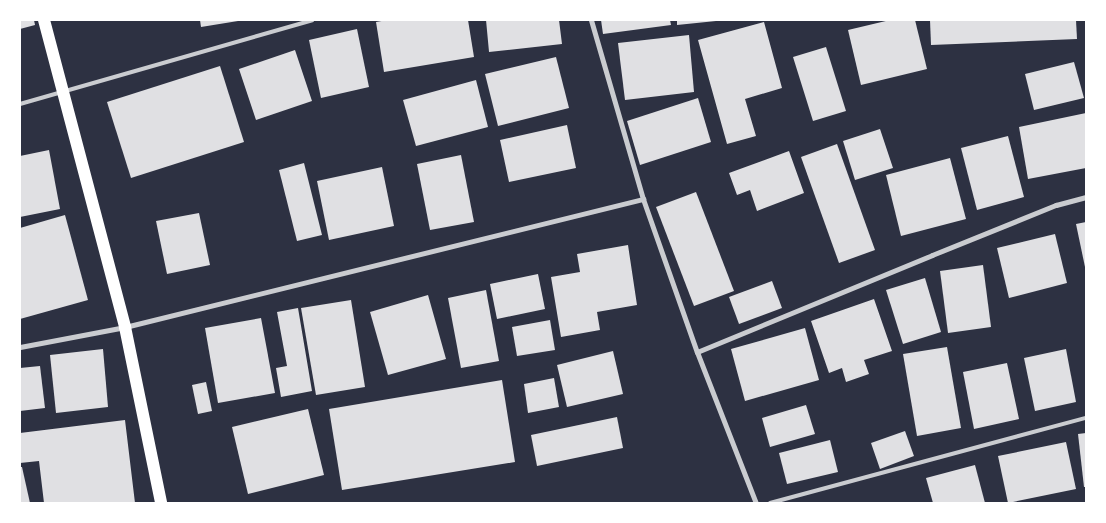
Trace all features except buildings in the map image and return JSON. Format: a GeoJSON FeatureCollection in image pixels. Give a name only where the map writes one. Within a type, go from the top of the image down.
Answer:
{"type":"FeatureCollection","features":[{"type":"Feature","properties":{"kind":"main road"},"geometry":{"type":"LineString","coordinates":[[44,20],[125,327],[161,503]]}},
{"type":"Feature","properties":{"kind":"street"},"geometry":{"type":"LineString","coordinates":[[591,20],[643,199],[697,352],[756,503]]}},
{"type":"Feature","properties":{"kind":"street"},"geometry":{"type":"LineString","coordinates":[[697,352],[1056,205],[1086,197]]}},
{"type":"Feature","properties":{"kind":"street"},"geometry":{"type":"LineString","coordinates":[[20,348],[125,327],[643,199]]}},
{"type":"Feature","properties":{"kind":"lane"},"geometry":{"type":"LineString","coordinates":[[20,104],[312,20]]}},
{"type":"Feature","properties":{"kind":"lane"},"geometry":{"type":"LineString","coordinates":[[770,503],[1086,418]]}}]}
